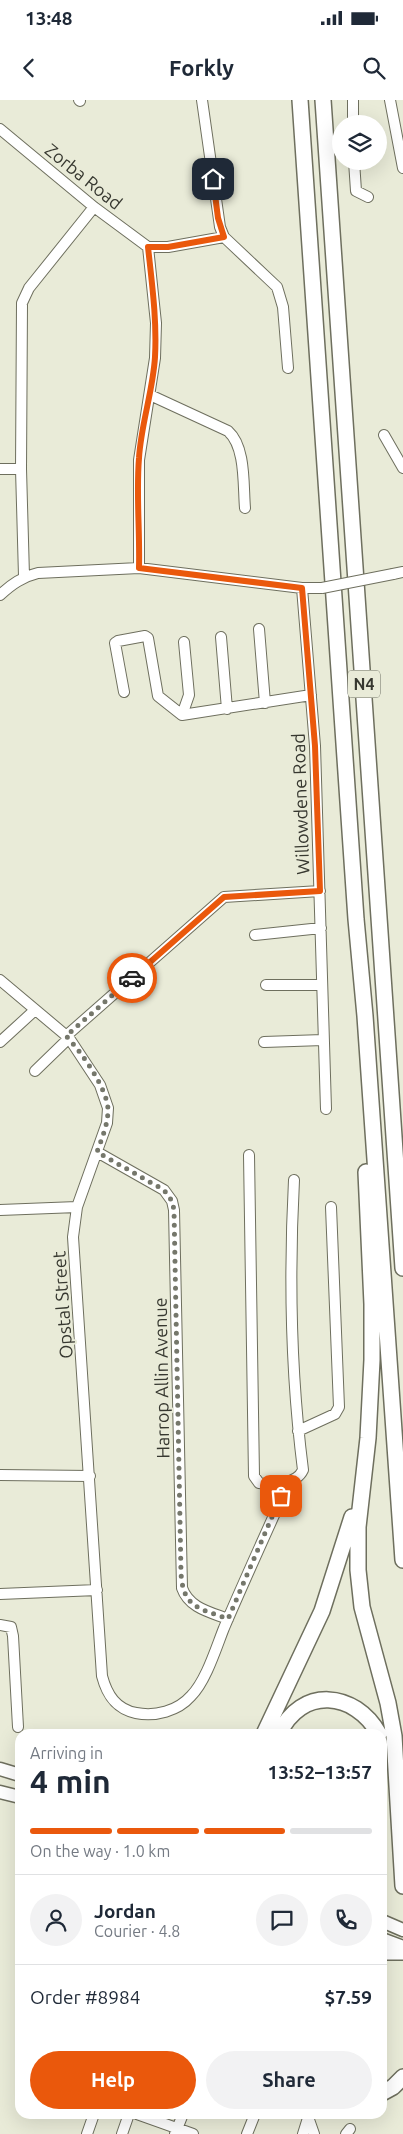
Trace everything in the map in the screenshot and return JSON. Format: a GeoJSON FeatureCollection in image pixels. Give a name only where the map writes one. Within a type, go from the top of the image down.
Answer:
{"type":"FeatureCollection","features":[{"type":"Feature","properties":{"kind":"highway","name":"N4"},"geometry":{"type":"LineString","coordinates":[[299,100],[403,1560]]}},
{"type":"Feature","properties":{"kind":"highway","name":"N4"},"geometry":{"type":"LineString","coordinates":[[323,100],[403,1268]]}},
{"type":"Feature","properties":{"kind":"highway"},"geometry":{"type":"LineString","coordinates":[[329,100],[338,266],[338,302]]}},
{"type":"Feature","properties":{"kind":"highway"},"geometry":{"type":"LineString","coordinates":[[356,919],[372,1304],[371,1399],[358,1528],[359,1588],[366,1624],[391,1716],[403,1886]]}},
{"type":"Feature","properties":{"kind":"highway"},"geometry":{"type":"LineString","coordinates":[[270,1729],[322,1611],[348,1531],[364,1469]]}},
{"type":"Feature","properties":{"kind":"highway"},"geometry":{"type":"LineString","coordinates":[[273,1729],[312,1702],[324,1700],[346,1703],[359,1710],[370,1720],[376,1729]]}},
{"type":"Feature","properties":{"kind":"highway"},"geometry":{"type":"LineString","coordinates":[[387,1755],[396,1781]]}},
{"type":"Feature","properties":{"kind":"highway"},"geometry":{"type":"LineString","coordinates":[[387,1951],[402,1949]]}},
{"type":"Feature","properties":{"kind":"highway"},"geometry":{"type":"LineString","coordinates":[[387,2090],[393,2087],[403,2077]]}},
{"type":"Feature","properties":{"kind":"main road"},"geometry":{"type":"LineString","coordinates":[[0,1769],[15,1774]]}},
{"type":"Feature","properties":{"kind":"main road"},"geometry":{"type":"LineString","coordinates":[[0,1792],[15,1796]]}},
{"type":"Feature","properties":{"kind":"main road"},"geometry":{"type":"LineString","coordinates":[[387,1923],[402,1930]]}},
{"type":"Feature","properties":{"kind":"main road"},"geometry":{"type":"LineString","coordinates":[[387,1941],[402,1949]]}},
{"type":"Feature","properties":{"kind":"street"},"geometry":{"type":"LineString","coordinates":[[202,100],[218,218],[224,237],[277,287],[284,307],[288,368]]}},
{"type":"Feature","properties":{"kind":"street"},"geometry":{"type":"LineString","coordinates":[[353,100],[353,115]]}},
{"type":"Feature","properties":{"kind":"street"},"geometry":{"type":"LineString","coordinates":[[390,100],[403,168]]}},
{"type":"Feature","properties":{"kind":"street","name":"Zorba Road"},"geometry":{"type":"LineString","coordinates":[[1,132],[94,207],[148,247]]}},
{"type":"Feature","properties":{"kind":"street"},"geometry":{"type":"LineString","coordinates":[[355,170],[356,192],[368,197]]}},
{"type":"Feature","properties":{"kind":"street"},"geometry":{"type":"LineString","coordinates":[[24,576],[21,469],[23,299],[29,288],[94,207]]}},
{"type":"Feature","properties":{"kind":"street"},"geometry":{"type":"LineString","coordinates":[[139,568],[140,438],[150,395],[156,323],[148,247],[168,247],[224,237]]}},
{"type":"Feature","properties":{"kind":"street"},"geometry":{"type":"LineString","coordinates":[[150,395],[228,432],[234,437],[240,450],[245,508]]}},
{"type":"Feature","properties":{"kind":"street"},"geometry":{"type":"LineString","coordinates":[[384,435],[397,461],[403,468]]}},
{"type":"Feature","properties":{"kind":"street"},"geometry":{"type":"LineString","coordinates":[[0,469],[21,469]]}},
{"type":"Feature","properties":{"kind":"street"},"geometry":{"type":"LineString","coordinates":[[0,595],[24,576],[45,572],[139,568],[302,588],[322,588],[398,573]]}},
{"type":"Feature","properties":{"kind":"street","name":"Willowdene Road"},"geometry":{"type":"LineString","coordinates":[[302,588],[315,746],[326,1109]]}},
{"type":"Feature","properties":{"kind":"street"},"geometry":{"type":"LineString","coordinates":[[259,629],[265,702]]}},
{"type":"Feature","properties":{"kind":"street"},"geometry":{"type":"LineString","coordinates":[[124,692],[115,643],[118,640],[145,636],[148,638],[158,696],[182,715],[311,695]]}},
{"type":"Feature","properties":{"kind":"street"},"geometry":{"type":"LineString","coordinates":[[221,637],[227,708]]}},
{"type":"Feature","properties":{"kind":"street"},"geometry":{"type":"LineString","coordinates":[[182,715],[189,695],[184,642]]}},
{"type":"Feature","properties":{"kind":"street"},"geometry":{"type":"LineString","coordinates":[[35,1071],[67,1037],[224,897],[320,891]]}},
{"type":"Feature","properties":{"kind":"street"},"geometry":{"type":"LineString","coordinates":[[254,935],[321,928]]}},
{"type":"Feature","properties":{"kind":"street","name":"Opstal Street"},"geometry":{"type":"LineString","coordinates":[[0,980],[67,1037],[100,1085],[108,1108],[107,1123],[77,1208],[73,1237],[102,1676],[110,1698],[127,1710],[148,1714],[175,1709],[193,1695],[228,1619]]}},
{"type":"Feature","properties":{"kind":"street"},"geometry":{"type":"LineString","coordinates":[[266,985],[322,986]]}},
{"type":"Feature","properties":{"kind":"street"},"geometry":{"type":"LineString","coordinates":[[0,1042],[35,1010]]}},
{"type":"Feature","properties":{"kind":"street"},"geometry":{"type":"LineString","coordinates":[[264,1042],[324,1040]]}},
{"type":"Feature","properties":{"kind":"street","name":"Harrop Allin Avenue"},"geometry":{"type":"LineString","coordinates":[[97,1152],[164,1190],[172,1201],[174,1210],[182,1588],[184,1595],[197,1607],[228,1619]]}},
{"type":"Feature","properties":{"kind":"street"},"geometry":{"type":"LineString","coordinates":[[249,1155],[254,1476],[259,1483],[282,1484],[300,1476],[303,1470],[298,1431],[292,1276],[294,1180]]}},
{"type":"Feature","properties":{"kind":"street"},"geometry":{"type":"LineString","coordinates":[[298,1431],[335,1414],[339,1407],[331,1207]]}},
{"type":"Feature","properties":{"kind":"street"},"geometry":{"type":"LineString","coordinates":[[0,1210],[77,1208]]}},
{"type":"Feature","properties":{"kind":"street"},"geometry":{"type":"LineString","coordinates":[[0,1475],[90,1476]]}},
{"type":"Feature","properties":{"kind":"street"},"geometry":{"type":"LineString","coordinates":[[228,1619],[280,1502],[282,1484]]}},
{"type":"Feature","properties":{"kind":"street"},"geometry":{"type":"LineString","coordinates":[[0,1594],[97,1590]]}},
{"type":"Feature","properties":{"kind":"street"},"geometry":{"type":"LineString","coordinates":[[0,1625],[10,1627],[13,1636],[18,1727]]}},
{"type":"Feature","properties":{"kind":"street"},"geometry":{"type":"LineString","coordinates":[[87,2134],[92,2119]]}},
{"type":"Feature","properties":{"kind":"street"},"geometry":{"type":"LineString","coordinates":[[122,2134],[127,2119]]}},
{"type":"Feature","properties":{"kind":"street"},"geometry":{"type":"LineString","coordinates":[[142,2119],[177,2132],[193,2134]]}},
{"type":"Feature","properties":{"kind":"street"},"geometry":{"type":"LineString","coordinates":[[148,2119],[177,2132]]}},
{"type":"Feature","properties":{"kind":"street"},"geometry":{"type":"LineString","coordinates":[[177,2132],[181,2119]]}},
{"type":"Feature","properties":{"kind":"street"},"geometry":{"type":"LineString","coordinates":[[247,2134],[253,2119]]}},
{"type":"Feature","properties":{"kind":"street"},"geometry":{"type":"LineString","coordinates":[[303,2134],[307,2119]]}},
{"type":"Feature","properties":{"kind":"street"},"geometry":{"type":"LineString","coordinates":[[309,2119],[314,2134]]}},
{"type":"Feature","properties":{"kind":"way so far"},"geometry":{"type":"LineString","coordinates":[[132,978],[66,1036],[100,1085],[108,1108],[107,1123],[97,1152],[164,1190],[172,1201],[174,1210],[181,1573],[184,1595],[197,1607],[228,1619],[281,1496]]}},
{"type":"Feature","properties":{"kind":"route"},"geometry":{"type":"LineString","coordinates":[[132,978],[224,897],[320,891],[315,746],[302,588],[139,568],[138,482],[140,438],[150,395],[156,323],[148,247],[168,247],[224,237],[218,218],[213,179]]}}]}
